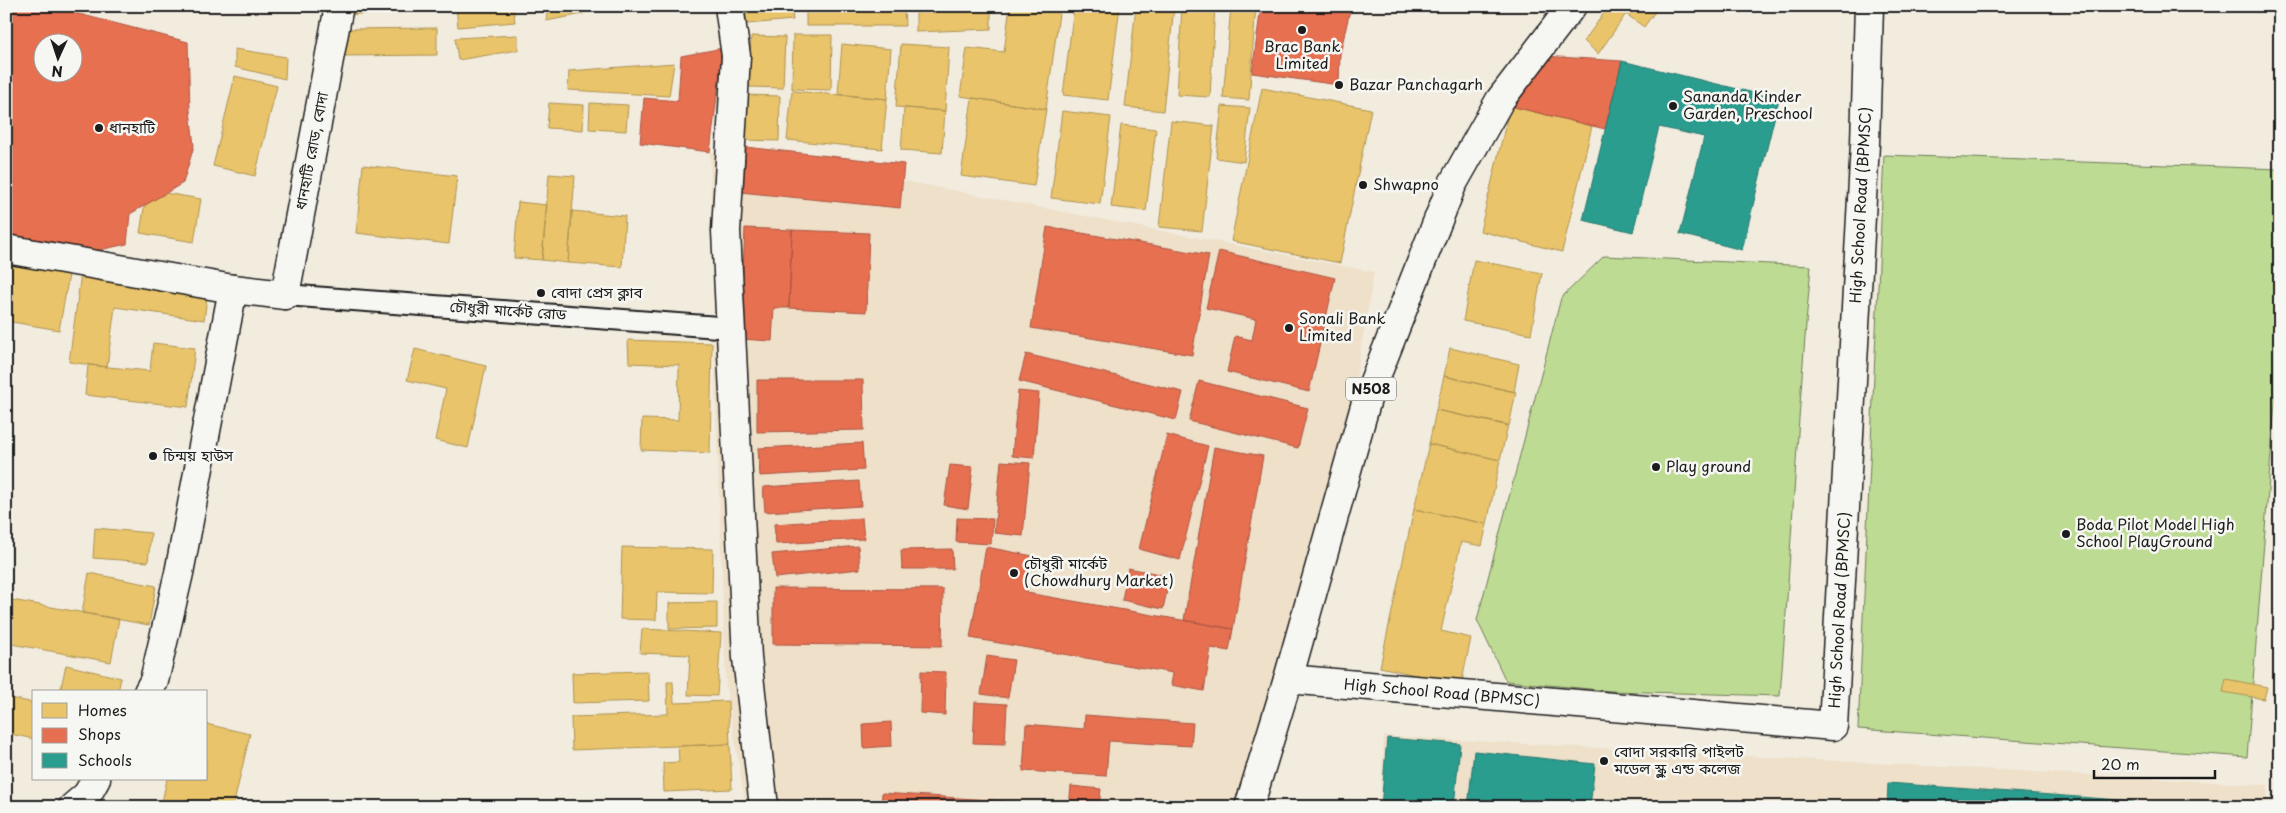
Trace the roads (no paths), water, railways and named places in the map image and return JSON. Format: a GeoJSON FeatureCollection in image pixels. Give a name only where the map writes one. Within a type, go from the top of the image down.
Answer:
{"type":"FeatureCollection","features":[{"type":"Feature","properties":{"kind":"main road","name":"ধানহাটি রোড, বোদা"},"geometry":{"type":"LineString","coordinates":[[285,295],[339,6]]}},
{"type":"Feature","properties":{"kind":"main road"},"geometry":{"type":"LineString","coordinates":[[729,6],[736,56],[726,231],[747,658],[764,807]]}},
{"type":"Feature","properties":{"kind":"main road","name":"N508"},"geometry":{"type":"LineString","coordinates":[[1249,807],[1288,679],[1367,399],[1452,184],[1500,100],[1572,6]]}},
{"type":"Feature","properties":{"kind":"main road","name":"High School Road (BPMSC)"},"geometry":{"type":"LineString","coordinates":[[1288,679],[1834,726],[1865,144],[1869,6]]}},
{"type":"Feature","properties":{"kind":"main road"},"geometry":{"type":"LineString","coordinates":[[6,249],[233,289],[285,295]]}},
{"type":"Feature","properties":{"kind":"main road"},"geometry":{"type":"LineString","coordinates":[[149,690],[154,681],[179,573],[233,289]]}},
{"type":"Feature","properties":{"kind":"main road"},"geometry":{"type":"LineString","coordinates":[[73,807],[87,795],[95,780]]}},
{"type":"Feature","properties":{"kind":"lane","name":"চৌধুরী মার্কেট রোড"},"geometry":{"type":"LineString","coordinates":[[285,295],[732,328]]}},
{"type":"Feature","properties":{"kind":"place","name":"Brac Bank Limited"},"geometry":{"type":"Point","coordinates":[1302,30]}},
{"type":"Feature","properties":{"kind":"place","name":"Bazar Panchagarh"},"geometry":{"type":"Point","coordinates":[1339,85]}},
{"type":"Feature","properties":{"kind":"place","name":"Sananda Kinder Garden, Preschool"},"geometry":{"type":"Point","coordinates":[1673,106]}},
{"type":"Feature","properties":{"kind":"place","name":"ধানহাটি"},"geometry":{"type":"Point","coordinates":[99,128]}},
{"type":"Feature","properties":{"kind":"place","name":"Shwapno"},"geometry":{"type":"Point","coordinates":[1363,185]}},
{"type":"Feature","properties":{"kind":"place","name":"বোদা প্রেস ক্লাব"},"geometry":{"type":"Point","coordinates":[541,293]}},
{"type":"Feature","properties":{"kind":"place","name":"Sonali Bank Limited"},"geometry":{"type":"Point","coordinates":[1289,328]}},
{"type":"Feature","properties":{"kind":"place","name":"চিন্ময় হাউস"},"geometry":{"type":"Point","coordinates":[153,456]}},
{"type":"Feature","properties":{"kind":"place","name":"Play ground"},"geometry":{"type":"Point","coordinates":[1656,467]}},
{"type":"Feature","properties":{"kind":"place","name":"Boda Pilot Model High School PlayGround"},"geometry":{"type":"Point","coordinates":[2066,534]}},
{"type":"Feature","properties":{"kind":"place","name":"চৌধুরী মার্কেট (Chowdhury Market)"},"geometry":{"type":"Point","coordinates":[1014,573]}},
{"type":"Feature","properties":{"kind":"place","name":"বোদা সরকারি পাইলট মডেল স্কুল এন্ড কলেজ"},"geometry":{"type":"Point","coordinates":[1604,761]}}]}
